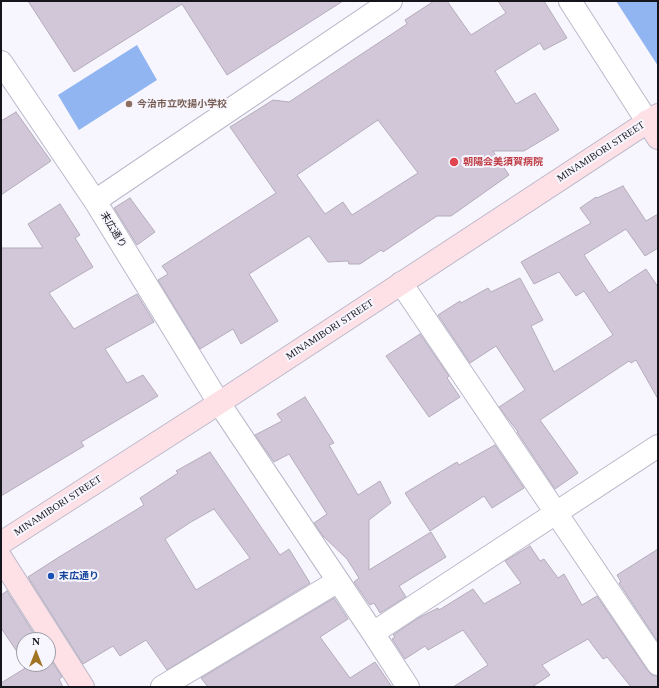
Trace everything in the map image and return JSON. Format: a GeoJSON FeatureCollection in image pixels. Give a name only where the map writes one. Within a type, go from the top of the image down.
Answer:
{"type":"FeatureCollection","features":[{"type":"Feature","properties":{"kind":"street"},"geometry":{"type":"LineString","coordinates":[[95,201],[391,1]]}},
{"type":"Feature","properties":{"kind":"street"},"geometry":{"type":"LineString","coordinates":[[570,1],[654,124]]}},
{"type":"Feature","properties":{"kind":"street","name":"末広通り"},"geometry":{"type":"LineString","coordinates":[[1,62],[95,201],[219,403],[408,687]]}},
{"type":"Feature","properties":{"kind":"street","name":"MINAMIBORI STREET"},"geometry":{"type":"LineString","coordinates":[[1,544],[401,283],[654,124]]}},
{"type":"Feature","properties":{"kind":"street"},"geometry":{"type":"LineString","coordinates":[[401,283],[658,664]]}},
{"type":"Feature","properties":{"kind":"street"},"geometry":{"type":"LineString","coordinates":[[373,633],[658,446]]}},
{"type":"Feature","properties":{"kind":"street"},"geometry":{"type":"LineString","coordinates":[[1,558],[83,687]]}},
{"type":"Feature","properties":{"kind":"street"},"geometry":{"type":"LineString","coordinates":[[162,687],[338,581]]}},
{"type":"Feature","properties":{"kind":"water"},"geometry":{"type":"Polygon","coordinates":[[[616,1],[658,1],[658,66],[616,1]]]}},
{"type":"Feature","properties":{"kind":"water"},"geometry":{"type":"Polygon","coordinates":[[[137,45],[157,80],[79,130],[58,95],[137,45]]]}},
{"type":"Feature","properties":{"kind":"building"},"geometry":{"type":"Polygon","coordinates":[[[28,1],[343,1],[227,75],[182,4],[74,72],[28,1]]]}},
{"type":"Feature","properties":{"kind":"building"},"geometry":{"type":"Polygon","coordinates":[[[434,1],[447,1],[471,35],[506,13],[498,1],[544,1],[567,38],[544,50],[540,43],[495,71],[516,104],[535,93],[559,130],[524,151],[493,151],[509,175],[451,216],[437,216],[383,252],[381,250],[360,264],[349,264],[348,261],[328,262],[309,236],[249,274],[278,321],[241,344],[233,329],[200,349],[158,280],[168,274],[162,266],[276,193],[230,127],[273,100],[289,102],[407,24],[405,20],[434,1]],[[378,120],[297,175],[325,214],[343,202],[352,215],[418,173],[378,120]]]}},
{"type":"Feature","properties":{"kind":"building"},"geometry":{"type":"Polygon","coordinates":[[[16,112],[51,161],[1,195],[1,121],[16,112]]]}},
{"type":"Feature","properties":{"kind":"building"},"geometry":{"type":"Polygon","coordinates":[[[623,186],[646,221],[658,214],[658,248],[645,256],[626,229],[584,255],[609,293],[646,269],[658,287],[658,399],[636,360],[631,363],[629,361],[540,420],[578,473],[555,489],[518,432],[499,407],[525,390],[496,346],[470,363],[438,315],[460,301],[461,303],[488,288],[491,292],[520,278],[543,320],[531,326],[554,372],[613,335],[584,291],[576,296],[559,272],[534,284],[521,262],[591,223],[580,208],[596,197],[597,198],[623,186]]]}},
{"type":"Feature","properties":{"kind":"building"},"geometry":{"type":"Polygon","coordinates":[[[130,198],[155,232],[137,245],[114,208],[130,198]]]}},
{"type":"Feature","properties":{"kind":"building"},"geometry":{"type":"Polygon","coordinates":[[[60,204],[80,235],[75,238],[93,267],[49,293],[74,329],[137,294],[154,322],[105,349],[127,383],[143,375],[158,396],[81,442],[84,446],[1,496],[1,248],[43,248],[28,224],[60,204]]]}},
{"type":"Feature","properties":{"kind":"building"},"geometry":{"type":"Polygon","coordinates":[[[420,334],[449,376],[447,378],[460,397],[429,417],[386,356],[420,334]]]}},
{"type":"Feature","properties":{"kind":"building"},"geometry":{"type":"Polygon","coordinates":[[[305,397],[334,443],[329,445],[358,495],[380,481],[391,503],[369,520],[369,570],[431,532],[446,557],[399,586],[406,597],[380,613],[374,603],[370,605],[354,582],[359,578],[347,559],[323,536],[314,523],[327,514],[289,454],[274,462],[255,435],[282,421],[277,414],[305,397]]]}},
{"type":"Feature","properties":{"kind":"building"},"geometry":{"type":"Polygon","coordinates":[[[495,445],[524,488],[492,508],[484,496],[430,531],[405,493],[457,462],[459,465],[495,445]]]}},
{"type":"Feature","properties":{"kind":"building"},"geometry":{"type":"Polygon","coordinates":[[[210,452],[280,555],[289,549],[310,583],[167,670],[146,640],[120,656],[113,646],[83,664],[28,577],[144,505],[140,498],[178,473],[176,471],[210,452]],[[214,509],[165,539],[196,590],[250,558],[214,509]]]}},
{"type":"Feature","properties":{"kind":"building"},"geometry":{"type":"Polygon","coordinates":[[[530,546],[540,561],[544,559],[558,578],[564,574],[582,605],[597,596],[648,671],[652,675],[658,676],[658,687],[631,687],[607,657],[603,659],[588,639],[542,665],[550,675],[532,687],[453,687],[488,665],[463,630],[428,650],[425,646],[405,659],[392,639],[395,637],[393,635],[418,618],[438,608],[439,610],[473,589],[484,604],[521,583],[505,561],[530,546]]]}},
{"type":"Feature","properties":{"kind":"building"},"geometry":{"type":"Polygon","coordinates":[[[658,549],[658,642],[619,583],[621,582],[617,575],[658,549]]]}},
{"type":"Feature","properties":{"kind":"building"},"geometry":{"type":"Polygon","coordinates":[[[7,591],[33,632],[16,632],[16,650],[1,628],[1,595],[7,591]]]}},
{"type":"Feature","properties":{"kind":"building"},"geometry":{"type":"Polygon","coordinates":[[[334,598],[348,619],[320,637],[350,678],[375,662],[392,687],[208,687],[201,678],[334,598]]]}},
{"type":"Feature","properties":{"kind":"building"},"geometry":{"type":"Polygon","coordinates":[[[56,668],[62,677],[59,679],[63,687],[1,687],[1,683],[19,672],[56,672],[56,668]]]}},
{"type":"Feature","properties":{"kind":"place","name":"今治市立吹揚小学校"},"geometry":{"type":"Point","coordinates":[129,104]}},
{"type":"Feature","properties":{"kind":"place","name":"朝陽会美須賀病院"},"geometry":{"type":"Point","coordinates":[454,162]}},
{"type":"Feature","properties":{"kind":"place","name":"末広通り"},"geometry":{"type":"Point","coordinates":[51,576]}}]}
